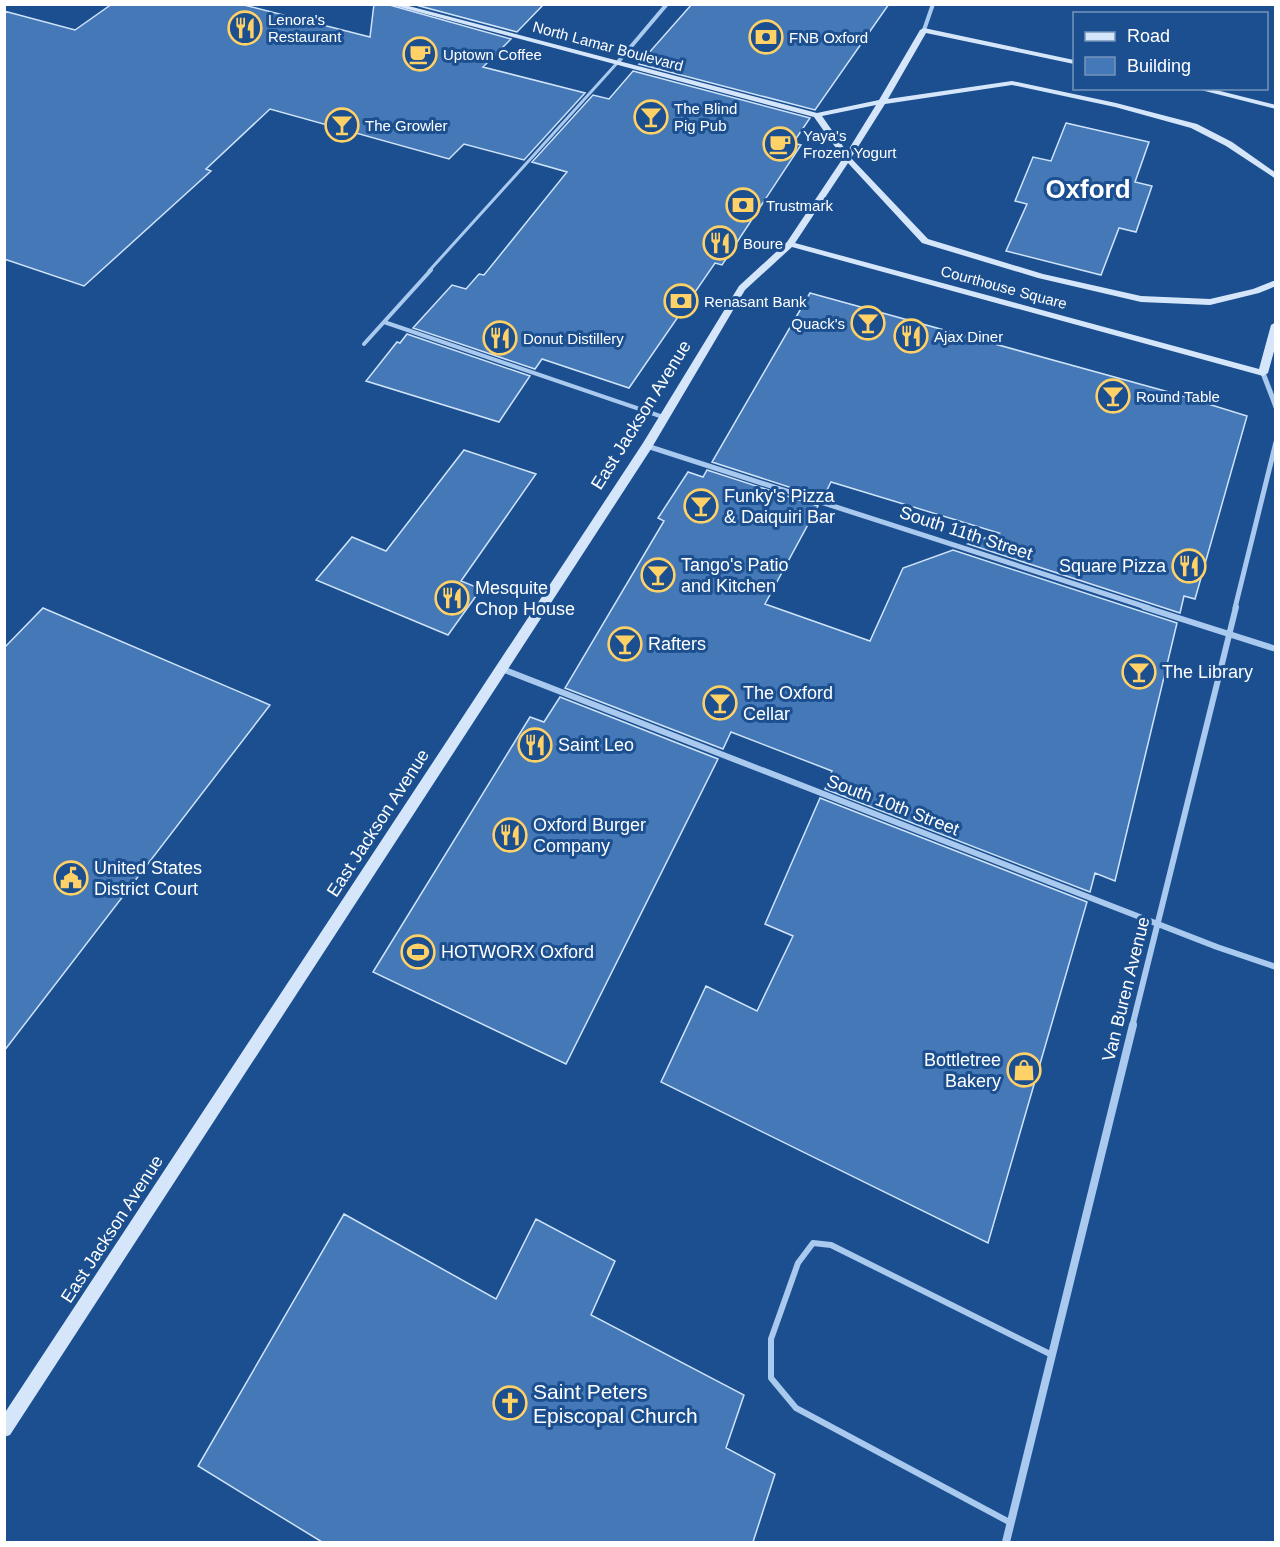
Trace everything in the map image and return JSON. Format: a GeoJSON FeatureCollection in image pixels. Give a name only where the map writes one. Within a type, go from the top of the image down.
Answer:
{"type":"FeatureCollection","features":[{"type":"Feature","properties":{"kind":"street","name":"North Lamar Boulevard"},"geometry":{"type":"LineString","coordinates":[[392,4],[817,115]]}},
{"type":"Feature","properties":{"kind":"street"},"geometry":{"type":"LineString","coordinates":[[618,62],[667,4]]}},
{"type":"Feature","properties":{"kind":"street"},"geometry":{"type":"LineString","coordinates":[[790,244],[882,102],[924,30],[933,4]]}},
{"type":"Feature","properties":{"kind":"street"},"geometry":{"type":"LineString","coordinates":[[924,30],[1073,62]]}},
{"type":"Feature","properties":{"kind":"street"},"geometry":{"type":"LineString","coordinates":[[817,115],[882,102],[1012,83],[1127,108],[1194,126],[1229,144],[1275,177]]}},
{"type":"Feature","properties":{"kind":"street"},"geometry":{"type":"LineString","coordinates":[[1204,90],[1275,107]]}},
{"type":"Feature","properties":{"kind":"street","name":"Courthouse Square"},"geometry":{"type":"LineString","coordinates":[[817,115],[847,158],[925,241],[1041,276],[1142,299],[1210,302],[1256,291],[1275,283]]}},
{"type":"Feature","properties":{"kind":"street","name":"Courthouse Square"},"geometry":{"type":"LineString","coordinates":[[790,244],[1263,373]]}},
{"type":"Feature","properties":{"kind":"street","name":"East Jackson Avenue"},"geometry":{"type":"LineString","coordinates":[[4,1430],[647,446],[741,288],[790,244]]}},
{"type":"Feature","properties":{"kind":"street"},"geometry":{"type":"LineString","coordinates":[[1275,325],[1263,373],[1275,407]]}},
{"type":"Feature","properties":{"kind":"street","name":"Van Buren Avenue"},"geometry":{"type":"LineString","coordinates":[[1006,1542],[1275,442]]}},
{"type":"Feature","properties":{"kind":"street","name":"South 11th Street"},"geometry":{"type":"LineString","coordinates":[[647,446],[1275,649]]}},
{"type":"Feature","properties":{"kind":"street","name":"South 10th Street"},"geometry":{"type":"LineString","coordinates":[[501,669],[1216,947],[1275,967]]}},
{"type":"Feature","properties":{"kind":"lane"},"geometry":{"type":"LineString","coordinates":[[364,344],[618,62]]}},
{"type":"Feature","properties":{"kind":"lane"},"geometry":{"type":"LineString","coordinates":[[384,322],[665,417]]}},
{"type":"Feature","properties":{"kind":"lane"},"geometry":{"type":"LineString","coordinates":[[1011,1522],[796,1408],[771,1378],[771,1339],[798,1263],[813,1243],[831,1245],[1052,1355]]}},
{"type":"Feature","properties":{"kind":"building"},"geometry":{"type":"Polygon","coordinates":[[[112,4],[240,4],[370,37],[374,4],[386,4],[511,39],[483,67],[585,93],[524,160],[464,144],[449,159],[270,109],[206,169],[211,171],[84,286],[4,259],[4,11],[75,30],[112,4]]]}},
{"type":"Feature","properties":{"kind":"building"},"geometry":{"type":"Polygon","coordinates":[[[412,4],[544,4],[517,32],[412,4]]]}},
{"type":"Feature","properties":{"kind":"building","name":"FNB Oxford"},"geometry":{"type":"Polygon","coordinates":[[[692,4],[889,4],[815,110],[639,64],[692,4]]]}},
{"type":"Feature","properties":{"kind":"building"},"geometry":{"type":"Polygon","coordinates":[[[633,71],[810,118],[793,143],[801,145],[722,265],[715,263],[629,388],[542,359],[535,369],[413,328],[452,285],[466,289],[479,274],[484,275],[567,172],[532,162],[593,95],[609,99],[633,71]]]}},
{"type":"Feature","properties":{"kind":"building"},"geometry":{"type":"Polygon","coordinates":[[[1066,123],[1149,142],[1135,182],[1152,186],[1136,232],[1119,228],[1101,275],[1006,251],[1027,204],[1015,201],[1033,157],[1051,161],[1066,123]]]}},
{"type":"Feature","properties":{"kind":"building"},"geometry":{"type":"Polygon","coordinates":[[[810,293],[1176,394],[1247,416],[1195,599],[1184,596],[1180,613],[968,544],[999,533],[831,482],[823,498],[712,462],[810,293]]]}},
{"type":"Feature","properties":{"kind":"building"},"geometry":{"type":"Polygon","coordinates":[[[407,334],[530,376],[499,422],[366,381],[397,342],[400,343],[407,334]]]}},
{"type":"Feature","properties":{"kind":"building"},"geometry":{"type":"Polygon","coordinates":[[[464,450],[536,474],[461,581],[481,589],[448,635],[316,580],[352,537],[386,551],[464,450]]]}},
{"type":"Feature","properties":{"kind":"building"},"geometry":{"type":"Polygon","coordinates":[[[707,470],[818,506],[765,604],[870,641],[903,568],[953,550],[1177,623],[1115,881],[1095,873],[1090,892],[825,789],[832,771],[731,732],[723,749],[565,688],[664,521],[658,518],[688,472],[703,477],[707,470]]]}},
{"type":"Feature","properties":{"kind":"building","name":"United States District Court"},"geometry":{"type":"Polygon","coordinates":[[[43,608],[270,705],[4,1051],[4,648],[43,608]]]}},
{"type":"Feature","properties":{"kind":"building"},"geometry":{"type":"Polygon","coordinates":[[[560,697],[718,759],[566,1064],[373,972],[530,717],[544,722],[560,697]]]}},
{"type":"Feature","properties":{"kind":"building"},"geometry":{"type":"Polygon","coordinates":[[[820,798],[1087,902],[988,1243],[661,1082],[706,986],[757,1011],[793,936],[765,924],[820,798]]]}},
{"type":"Feature","properties":{"kind":"building"},"geometry":{"type":"Polygon","coordinates":[[[344,1214],[496,1299],[536,1219],[615,1261],[591,1315],[744,1395],[726,1448],[775,1474],[753,1542],[322,1542],[198,1466],[344,1214]]]}},
{"type":"Feature","properties":{"kind":"place","name":"Lenora's Restaurant"},"geometry":{"type":"Point","coordinates":[245,28]}},
{"type":"Feature","properties":{"kind":"place","name":"FNB Oxford"},"geometry":{"type":"Point","coordinates":[766,37]}},
{"type":"Feature","properties":{"kind":"place","name":"Uptown Coffee"},"geometry":{"type":"Point","coordinates":[420,54]}},
{"type":"Feature","properties":{"kind":"place","name":"The Blind Pig Pub"},"geometry":{"type":"Point","coordinates":[651,117]}},
{"type":"Feature","properties":{"kind":"place","name":"The Growler"},"geometry":{"type":"Point","coordinates":[342,125]}},
{"type":"Feature","properties":{"kind":"place","name":"Yaya's Frozen Yogurt"},"geometry":{"type":"Point","coordinates":[780,144]}},
{"type":"Feature","properties":{"kind":"place","name":"Trustmark"},"geometry":{"type":"Point","coordinates":[743,205]}},
{"type":"Feature","properties":{"kind":"place","name":"Boure"},"geometry":{"type":"Point","coordinates":[720,243]}},
{"type":"Feature","properties":{"kind":"place","name":"Renasant Bank"},"geometry":{"type":"Point","coordinates":[681,301]}},
{"type":"Feature","properties":{"kind":"place","name":"Quack's"},"geometry":{"type":"Point","coordinates":[868,323]}},
{"type":"Feature","properties":{"kind":"place","name":"Ajax Diner"},"geometry":{"type":"Point","coordinates":[911,336]}},
{"type":"Feature","properties":{"kind":"place","name":"Donut Distillery"},"geometry":{"type":"Point","coordinates":[500,338]}},
{"type":"Feature","properties":{"kind":"place","name":"Round Table"},"geometry":{"type":"Point","coordinates":[1113,396]}},
{"type":"Feature","properties":{"kind":"place","name":"Funky's Pizza & Daiquiri Bar"},"geometry":{"type":"Point","coordinates":[701,506]}},
{"type":"Feature","properties":{"kind":"place","name":"Square Pizza"},"geometry":{"type":"Point","coordinates":[1189,566]}},
{"type":"Feature","properties":{"kind":"place","name":"Tango's Patio and Kitchen"},"geometry":{"type":"Point","coordinates":[658,575]}},
{"type":"Feature","properties":{"kind":"place","name":"Mesquite Chop House"},"geometry":{"type":"Point","coordinates":[452,598]}},
{"type":"Feature","properties":{"kind":"place","name":"Rafters"},"geometry":{"type":"Point","coordinates":[625,644]}},
{"type":"Feature","properties":{"kind":"place","name":"The Library"},"geometry":{"type":"Point","coordinates":[1139,672]}},
{"type":"Feature","properties":{"kind":"place","name":"The Oxford Cellar"},"geometry":{"type":"Point","coordinates":[720,703]}},
{"type":"Feature","properties":{"kind":"place","name":"Saint Leo"},"geometry":{"type":"Point","coordinates":[535,745]}},
{"type":"Feature","properties":{"kind":"place","name":"Oxford Burger Company"},"geometry":{"type":"Point","coordinates":[510,835]}},
{"type":"Feature","properties":{"kind":"place","name":"United States District Court"},"geometry":{"type":"Point","coordinates":[71,878]}},
{"type":"Feature","properties":{"kind":"place","name":"HOTWORX Oxford"},"geometry":{"type":"Point","coordinates":[418,952]}},
{"type":"Feature","properties":{"kind":"place","name":"Bottletree Bakery"},"geometry":{"type":"Point","coordinates":[1024,1070]}},
{"type":"Feature","properties":{"kind":"place","name":"Saint Peters Episcopal Church"},"geometry":{"type":"Point","coordinates":[510,1403]}},
{"type":"Feature","properties":{"kind":"district","name":"Oxford"},"geometry":{"type":"Point","coordinates":[1088,189]}}]}
